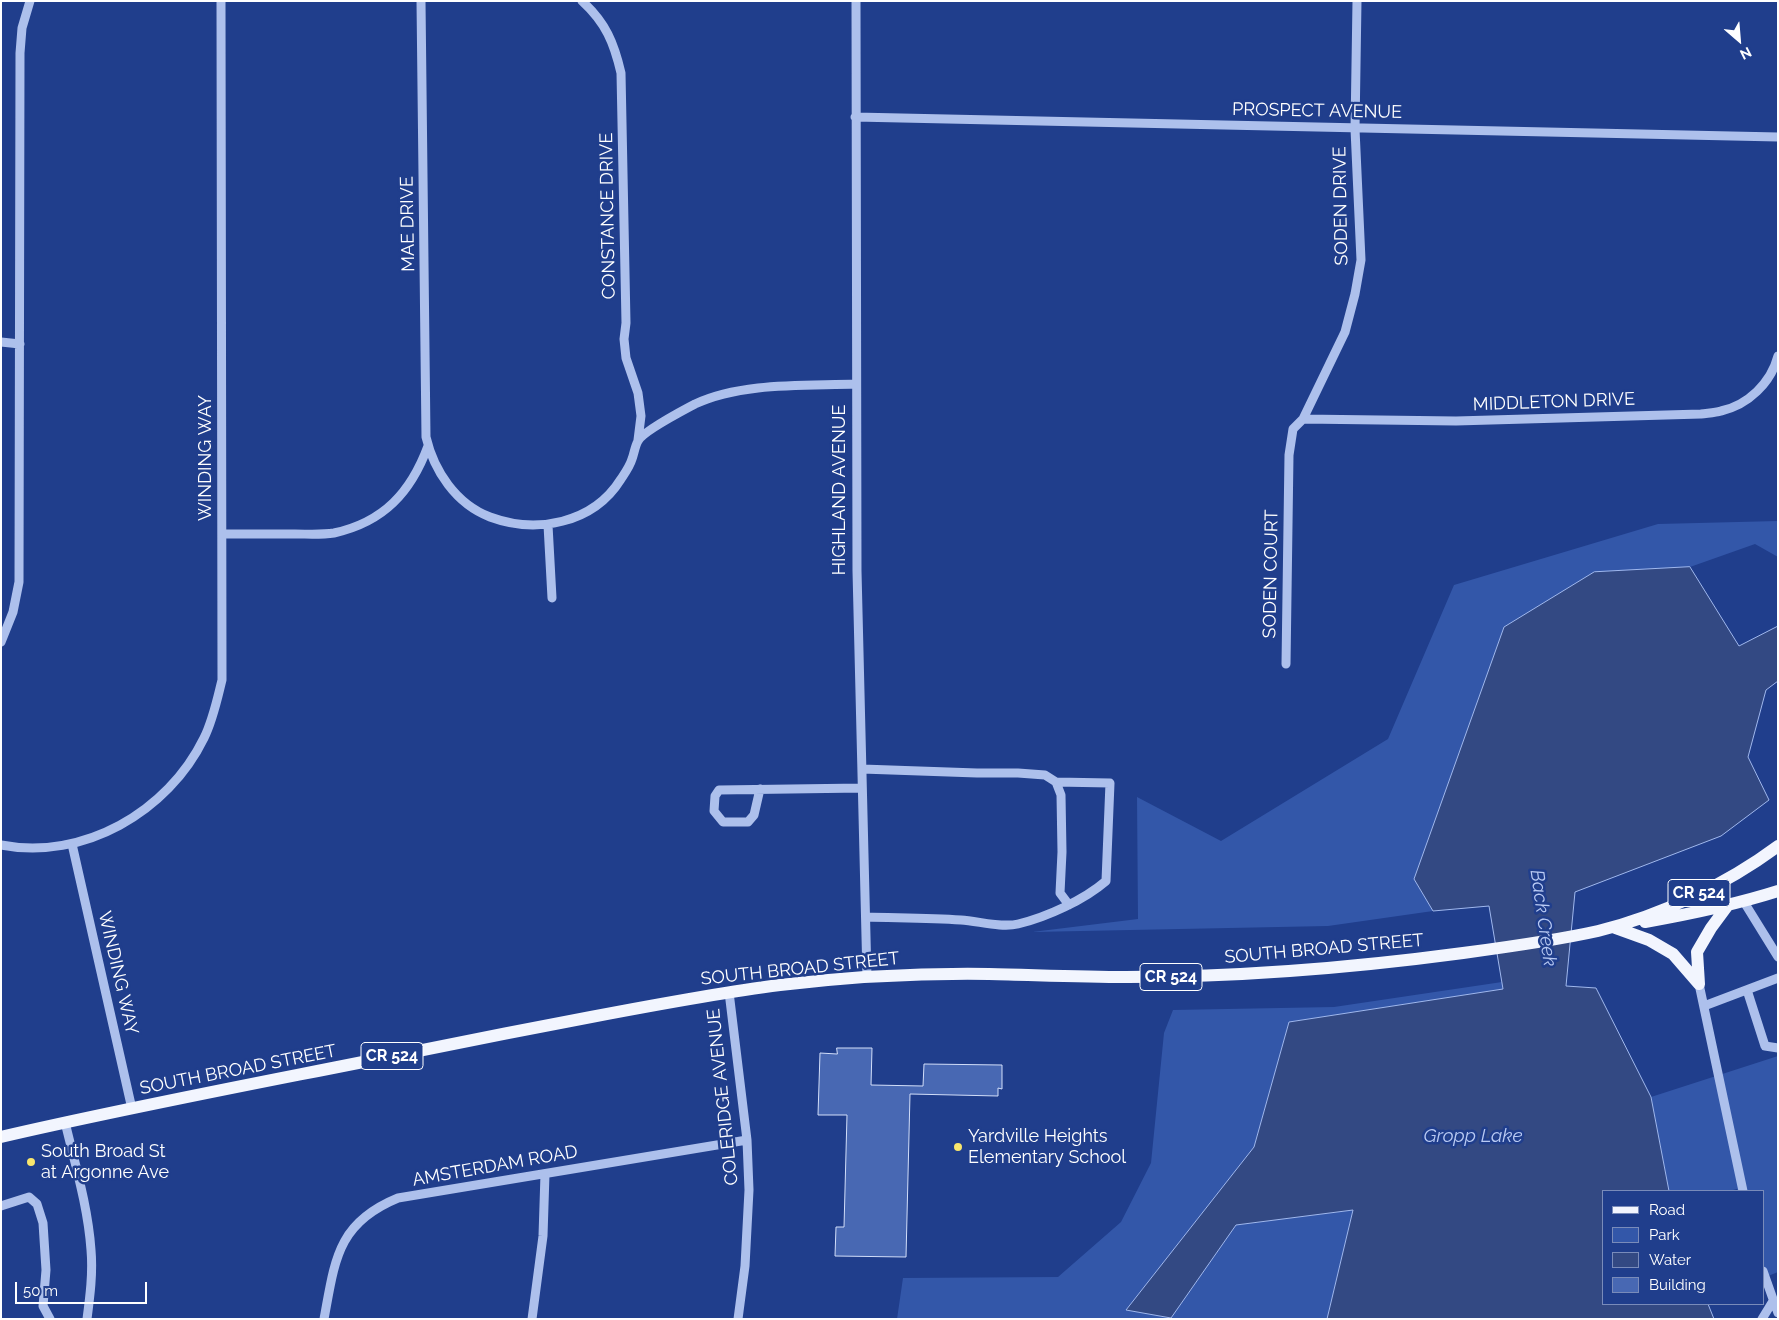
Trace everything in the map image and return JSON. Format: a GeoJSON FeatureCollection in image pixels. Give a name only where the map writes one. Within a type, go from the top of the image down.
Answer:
{"type":"FeatureCollection","features":[{"type":"Feature","properties":{"kind":"main road","name":"SOUTH BROAD STREET"},"geometry":{"type":"LineString","coordinates":[[1,1138],[65,1122],[452,1044],[729,992],[785,985],[931,974],[1121,977],[1198,976],[1314,970],[1473,952],[1545,941],[1613,927],[1682,902],[1719,884],[1778,846]]}},
{"type":"Feature","properties":{"kind":"main road","name":"SOUTH BROAD STREET"},"geometry":{"type":"LineString","coordinates":[[1613,927],[1686,915],[1744,902],[1778,891]]}},
{"type":"Feature","properties":{"kind":"main road"},"geometry":{"type":"LineString","coordinates":[[1699,984],[1697,952],[1710,928],[1728,905]]}},
{"type":"Feature","properties":{"kind":"main road"},"geometry":{"type":"LineString","coordinates":[[1613,927],[1648,940],[1673,954],[1699,984]]}},
{"type":"Feature","properties":{"kind":"street"},"geometry":{"type":"LineString","coordinates":[[1,642],[13,612],[20,582],[20,53],[22,28],[30,1]]}},
{"type":"Feature","properties":{"kind":"street","name":"WINDING WAY"},"geometry":{"type":"LineString","coordinates":[[1,845],[18,848],[45,848],[72,844],[111,830],[135,817],[174,784],[204,738],[215,710],[222,680],[222,1]]}},
{"type":"Feature","properties":{"kind":"street","name":"MAE DRIVE"},"geometry":{"type":"LineString","coordinates":[[421,1],[426,437],[428,446]]}},
{"type":"Feature","properties":{"kind":"street","name":"CONSTANCE DRIVE"},"geometry":{"type":"LineString","coordinates":[[428,446],[437,469],[450,487],[471,506],[484,514],[505,522],[527,526],[548,525],[568,520],[587,511],[605,498],[620,481],[631,462],[638,440],[640,416],[638,393],[626,358],[624,339],[626,323],[621,74],[616,49],[607,30],[593,11],[582,1]]}},
{"type":"Feature","properties":{"kind":"street","name":"HIGHLAND AVENUE"},"geometry":{"type":"LineString","coordinates":[[856,1],[857,571],[867,978]]}},
{"type":"Feature","properties":{"kind":"street","name":"SODEN DRIVE"},"geometry":{"type":"LineString","coordinates":[[1289,484],[1289,455],[1293,429],[1303,419],[1345,332],[1356,294],[1361,260],[1355,129],[1358,1]]}},
{"type":"Feature","properties":{"kind":"street","name":"PROSPECT AVENUE"},"geometry":{"type":"LineString","coordinates":[[855,117],[1355,129],[1778,136]]}},
{"type":"Feature","properties":{"kind":"street"},"geometry":{"type":"LineString","coordinates":[[1,342],[20,344]]}},
{"type":"Feature","properties":{"kind":"street","name":"MIDDLETON DRIVE"},"geometry":{"type":"LineString","coordinates":[[1303,419],[1456,421],[1720,412],[1738,405],[1757,392],[1769,377],[1778,356]]}},
{"type":"Feature","properties":{"kind":"street"},"geometry":{"type":"LineString","coordinates":[[638,440],[668,419],[697,404],[721,395],[753,388],[856,384]]}},
{"type":"Feature","properties":{"kind":"street"},"geometry":{"type":"LineString","coordinates":[[222,534],[325,534],[352,527],[371,519],[392,504],[408,488],[420,468],[428,446]]}},
{"type":"Feature","properties":{"kind":"street","name":"SODEN COURT"},"geometry":{"type":"LineString","coordinates":[[1286,664],[1289,484]]}},
{"type":"Feature","properties":{"kind":"street"},"geometry":{"type":"LineString","coordinates":[[548,525],[552,598]]}},
{"type":"Feature","properties":{"kind":"street"},"geometry":{"type":"LineString","coordinates":[[862,769],[1018,773],[1045,775],[1056,782],[1110,783],[1106,881],[1093,892],[1069,905],[1016,925],[935,918],[866,917]]}},
{"type":"Feature","properties":{"kind":"street"},"geometry":{"type":"LineString","coordinates":[[1056,782],[1061,796],[1062,852],[1060,893],[1069,905]]}},
{"type":"Feature","properties":{"kind":"street"},"geometry":{"type":"LineString","coordinates":[[760,789],[754,815],[748,822],[723,822],[714,811],[715,796],[719,790],[760,789],[862,788]]}},
{"type":"Feature","properties":{"kind":"street","name":"WINDING WAY"},"geometry":{"type":"LineString","coordinates":[[72,844],[132,1109]]}},
{"type":"Feature","properties":{"kind":"street"},"geometry":{"type":"LineString","coordinates":[[1744,902],[1778,957]]}},
{"type":"Feature","properties":{"kind":"street"},"geometry":{"type":"LineString","coordinates":[[1704,1006],[1778,978]]}},
{"type":"Feature","properties":{"kind":"street"},"geometry":{"type":"LineString","coordinates":[[1699,984],[1743,1190]]}},
{"type":"Feature","properties":{"kind":"street"},"geometry":{"type":"LineString","coordinates":[[1747,990],[1765,1046],[1778,1048]]}},
{"type":"Feature","properties":{"kind":"street","name":"COLERIDGE AVENUE"},"geometry":{"type":"LineString","coordinates":[[729,992],[747,1140],[749,1190],[745,1266],[738,1319]]}},
{"type":"Feature","properties":{"kind":"street"},"geometry":{"type":"LineString","coordinates":[[65,1122],[88,1222],[91,1251],[91,1286],[87,1319]]}},
{"type":"Feature","properties":{"kind":"street","name":"AMSTERDAM ROAD"},"geometry":{"type":"LineString","coordinates":[[324,1319],[333,1271],[340,1250],[349,1234],[362,1218],[379,1206],[398,1198],[747,1140]]}},
{"type":"Feature","properties":{"kind":"street"},"geometry":{"type":"LineString","coordinates":[[532,1319],[543,1236],[545,1174]]}},
{"type":"Feature","properties":{"kind":"street"},"geometry":{"type":"LineString","coordinates":[[1,1206],[29,1197],[37,1204],[43,1223],[46,1270],[43,1306],[50,1319]]}},
{"type":"Feature","properties":{"kind":"street"},"geometry":{"type":"LineString","coordinates":[[1764,1274],[1778,1312]]}},
{"type":"Feature","properties":{"kind":"street"},"geometry":{"type":"LineString","coordinates":[[1762,1319],[1774,1301]]}},
{"type":"Feature","properties":{"kind":"green space"},"geometry":{"type":"Polygon","coordinates":[[[1778,521],[1778,557],[1755,544],[1690,567],[1594,572],[1414,879],[1433,911],[1328,926],[1032,932],[1138,919],[1137,797],[1221,841],[1388,739],[1454,585],[1658,524],[1778,521]]]}},
{"type":"Feature","properties":{"kind":"green space"},"geometry":{"type":"Polygon","coordinates":[[[1502,982],[1503,989],[1289,1022],[1254,1147],[1126,1310],[1171,1318],[1236,1225],[1353,1210],[1327,1319],[897,1319],[903,1278],[1058,1277],[1121,1222],[1151,1163],[1164,1033],[1173,1010],[1334,1007],[1502,982]]]}},
{"type":"Feature","properties":{"kind":"green space"},"geometry":{"type":"Polygon","coordinates":[[[1778,1056],[1778,1272],[1764,1278],[1764,1190],[1669,1190],[1651,1097],[1778,1056]]]}},
{"type":"Feature","properties":{"kind":"water","name":"Gropp Lake"},"geometry":{"type":"Polygon","coordinates":[[[1690,567],[1739,646],[1778,626],[1778,681],[1766,690],[1748,757],[1769,800],[1721,836],[1575,892],[1566,986],[1596,988],[1651,1097],[1669,1190],[1602,1190],[1602,1305],[1708,1305],[1714,1319],[1327,1319],[1353,1210],[1236,1225],[1171,1318],[1126,1310],[1254,1147],[1289,1022],[1503,989],[1489,906],[1433,911],[1414,879],[1504,627],[1594,572],[1690,567]]]}},
{"type":"Feature","properties":{"kind":"building"},"geometry":{"type":"Polygon","coordinates":[[[837,1048],[872,1048],[871,1085],[923,1086],[924,1064],[1002,1065],[1002,1089],[998,1088],[998,1096],[910,1094],[906,1257],[835,1256],[836,1227],[844,1227],[847,1115],[818,1115],[820,1053],[837,1054],[837,1048]]]}},
{"type":"Feature","properties":{"kind":"place","name":"Yardville Heights Elementary School"},"geometry":{"type":"Point","coordinates":[958,1147]}},
{"type":"Feature","properties":{"kind":"place","name":"South Broad St at Argonne Ave"},"geometry":{"type":"Point","coordinates":[31,1162]}},
{"type":"Feature","properties":{"kind":"water label","name":"Back Creek"},"geometry":{"type":"Point","coordinates":[1543,918]}}]}
